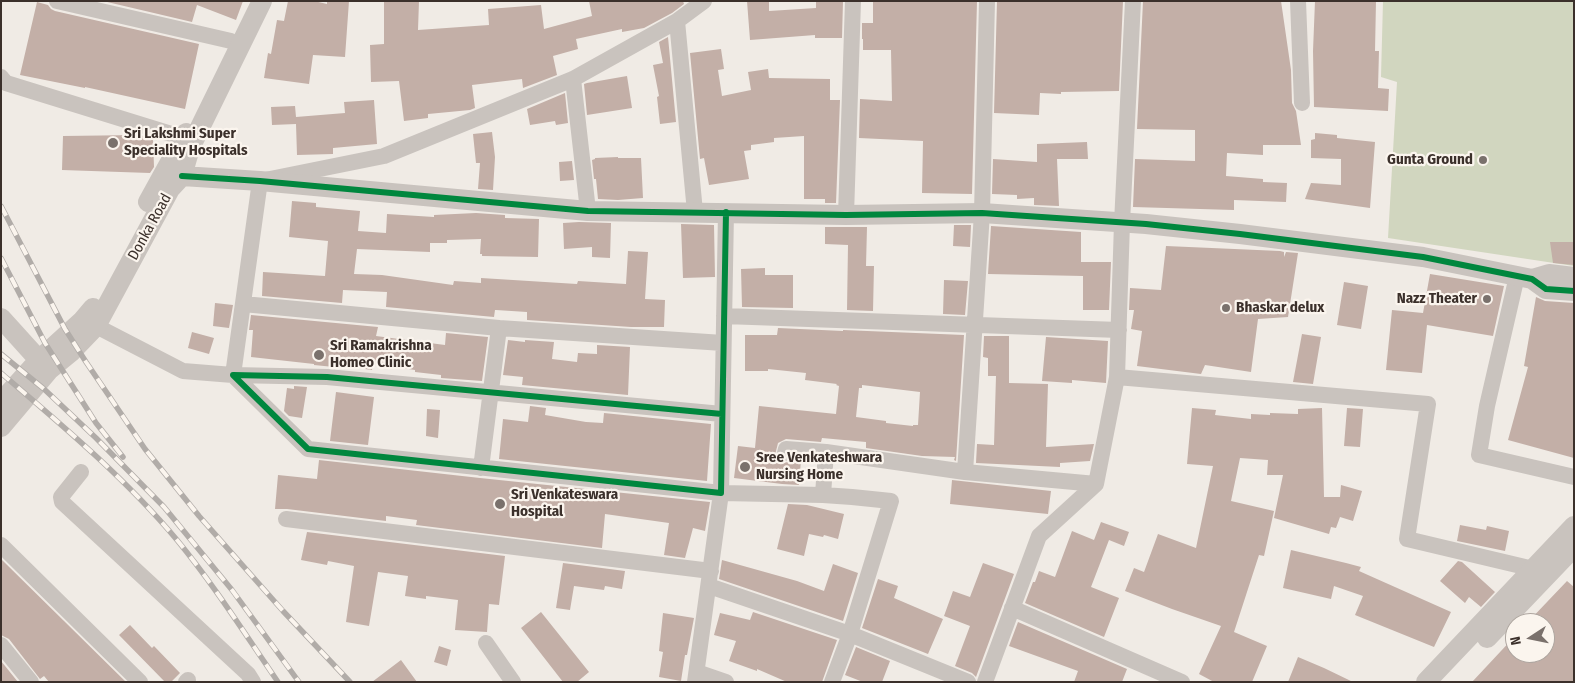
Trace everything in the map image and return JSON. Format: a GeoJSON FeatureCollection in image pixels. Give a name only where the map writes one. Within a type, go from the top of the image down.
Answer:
{"type":"FeatureCollection","features":[{"type":"Feature","properties":{"kind":"street"},"geometry":{"type":"LineString","coordinates":[[57,1],[231,41]]}},
{"type":"Feature","properties":{"kind":"street","name":"Donka Road"},"geometry":{"type":"LineString","coordinates":[[1,402],[39,360],[92,310],[129,237],[184,138],[250,1]]}},
{"type":"Feature","properties":{"kind":"street","name":"Donka Road"},"geometry":{"type":"LineString","coordinates":[[1,427],[49,370],[71,352],[96,326],[170,189],[182,176],[190,148],[262,1]]}},
{"type":"Feature","properties":{"kind":"street"},"geometry":{"type":"LineString","coordinates":[[260,181],[384,156],[573,79],[677,21],[704,1]]}},
{"type":"Feature","properties":{"kind":"street"},"geometry":{"type":"LineString","coordinates":[[846,215],[853,1]]}},
{"type":"Feature","properties":{"kind":"street"},"geometry":{"type":"LineString","coordinates":[[965,472],[982,213],[987,1]]}},
{"type":"Feature","properties":{"kind":"street"},"geometry":{"type":"LineString","coordinates":[[984,682],[1039,536],[1096,484],[1117,376],[1122,223],[1133,1]]}},
{"type":"Feature","properties":{"kind":"street"},"geometry":{"type":"LineString","coordinates":[[1298,1],[1302,103]]}},
{"type":"Feature","properties":{"kind":"street"},"geometry":{"type":"LineString","coordinates":[[677,21],[695,212]]}},
{"type":"Feature","properties":{"kind":"street"},"geometry":{"type":"LineString","coordinates":[[1,77],[6,83],[184,138]]}},
{"type":"Feature","properties":{"kind":"street"},"geometry":{"type":"LineString","coordinates":[[573,79],[588,211]]}},
{"type":"Feature","properties":{"kind":"street"},"geometry":{"type":"LineString","coordinates":[[182,176],[260,181],[588,211],[846,215],[982,213],[1122,223],[1240,234],[1423,257],[1524,278],[1546,289],[1574,292]]}},
{"type":"Feature","properties":{"kind":"street"},"geometry":{"type":"LineString","coordinates":[[233,375],[260,181]]}},
{"type":"Feature","properties":{"kind":"street"},"geometry":{"type":"LineString","coordinates":[[726,212],[721,493],[696,677],[726,682]]}},
{"type":"Feature","properties":{"kind":"street"},"geometry":{"type":"LineString","coordinates":[[1524,278],[1549,274],[1574,277]]}},
{"type":"Feature","properties":{"kind":"street"},"geometry":{"type":"LineString","coordinates":[[1524,278],[1487,406],[1479,455],[1574,477]]}},
{"type":"Feature","properties":{"kind":"street"},"geometry":{"type":"LineString","coordinates":[[243,304],[499,328],[723,343]]}},
{"type":"Feature","properties":{"kind":"street"},"geometry":{"type":"LineString","coordinates":[[724,316],[1119,330]]}},
{"type":"Feature","properties":{"kind":"street"},"geometry":{"type":"LineString","coordinates":[[1,318],[39,360]]}},
{"type":"Feature","properties":{"kind":"street"},"geometry":{"type":"LineString","coordinates":[[96,326],[183,371],[233,375],[327,377],[722,414]]}},
{"type":"Feature","properties":{"kind":"street"},"geometry":{"type":"LineString","coordinates":[[481,468],[499,328]]}},
{"type":"Feature","properties":{"kind":"street"},"geometry":{"type":"LineString","coordinates":[[233,375],[308,449],[721,493],[823,495],[891,501],[850,634],[832,682]]}},
{"type":"Feature","properties":{"kind":"street"},"geometry":{"type":"LineString","coordinates":[[1117,376],[1428,404],[1407,539],[1541,571]]}},
{"type":"Feature","properties":{"kind":"street"},"geometry":{"type":"LineString","coordinates":[[785,453],[786,449],[826,452],[965,472],[1096,484]]}},
{"type":"Feature","properties":{"kind":"street"},"geometry":{"type":"LineString","coordinates":[[823,495],[826,452]]}},
{"type":"Feature","properties":{"kind":"street"},"geometry":{"type":"LineString","coordinates":[[81,472],[61,497],[61,501],[248,674],[253,682]]}},
{"type":"Feature","properties":{"kind":"street"},"geometry":{"type":"LineString","coordinates":[[286,519],[710,578],[968,682]]}},
{"type":"Feature","properties":{"kind":"street"},"geometry":{"type":"LineString","coordinates":[[1444,682],[1541,571],[1574,526]]}},
{"type":"Feature","properties":{"kind":"street"},"geometry":{"type":"LineString","coordinates":[[1,545],[140,682]]}},
{"type":"Feature","properties":{"kind":"street"},"geometry":{"type":"LineString","coordinates":[[1426,682],[1541,571],[1574,547]]}},
{"type":"Feature","properties":{"kind":"street"},"geometry":{"type":"LineString","coordinates":[[1012,608],[1182,682]]}},
{"type":"Feature","properties":{"kind":"street"},"geometry":{"type":"LineString","coordinates":[[486,643],[513,682]]}},
{"type":"Feature","properties":{"kind":"street"},"geometry":{"type":"LineString","coordinates":[[1,645],[31,682]]}},
{"type":"Feature","properties":{"kind":"green space","name":"Gunta Ground"},"geometry":{"type":"Polygon","coordinates":[[[1383,1],[1574,1],[1574,266],[1388,238],[1397,82],[1381,77],[1383,1]]]}},
{"type":"Feature","properties":{"kind":"building"},"geometry":{"type":"Polygon","coordinates":[[[103,1],[243,1],[236,20],[197,5],[192,22],[103,1]]]}},
{"type":"Feature","properties":{"kind":"building"},"geometry":{"type":"Polygon","coordinates":[[[288,1],[314,1],[327,4],[327,1],[349,1],[345,57],[313,55],[309,84],[264,78],[268,53],[271,54],[277,20],[284,21],[288,1]]]}},
{"type":"Feature","properties":{"kind":"building"},"geometry":{"type":"Polygon","coordinates":[[[384,1],[419,1],[418,30],[489,25],[488,9],[541,5],[544,29],[592,16],[589,1],[683,1],[684,4],[672,13],[644,28],[622,32],[622,29],[576,39],[578,49],[553,56],[557,75],[523,88],[522,79],[472,85],[475,108],[428,114],[428,118],[404,121],[399,81],[371,82],[370,45],[384,44],[384,1]]]}},
{"type":"Feature","properties":{"kind":"building"},"geometry":{"type":"Polygon","coordinates":[[[747,1],[769,1],[769,11],[816,8],[816,1],[843,1],[842,38],[815,38],[815,35],[750,40],[747,1]]]}},
{"type":"Feature","properties":{"kind":"building"},"geometry":{"type":"Polygon","coordinates":[[[873,1],[977,1],[972,194],[922,193],[923,141],[859,138],[860,99],[892,101],[891,50],[863,50],[862,23],[873,23],[873,1]]]}},
{"type":"Feature","properties":{"kind":"building"},"geometry":{"type":"Polygon","coordinates":[[[997,1],[1123,1],[1119,91],[1061,92],[1061,94],[1040,93],[1039,115],[994,113],[997,1]]]}},
{"type":"Feature","properties":{"kind":"building"},"geometry":{"type":"Polygon","coordinates":[[[1143,1],[1281,1],[1291,70],[1292,103],[1296,111],[1301,145],[1263,145],[1263,155],[1227,153],[1226,176],[1263,179],[1263,182],[1287,183],[1286,202],[1234,200],[1234,210],[1133,207],[1135,159],[1195,161],[1195,130],[1137,129],[1143,1]]]}},
{"type":"Feature","properties":{"kind":"building"},"geometry":{"type":"Polygon","coordinates":[[[1315,1],[1376,1],[1375,51],[1379,51],[1378,88],[1389,89],[1388,111],[1314,107],[1313,51],[1315,1]]]}},
{"type":"Feature","properties":{"kind":"building"},"geometry":{"type":"Polygon","coordinates":[[[37,2],[48,5],[55,11],[199,44],[185,109],[20,75],[37,2]]]}},
{"type":"Feature","properties":{"kind":"building"},"geometry":{"type":"Polygon","coordinates":[[[668,37],[676,122],[660,124],[657,97],[659,96],[653,65],[663,63],[659,42],[668,37]]]}},
{"type":"Feature","properties":{"kind":"building"},"geometry":{"type":"Polygon","coordinates":[[[721,49],[724,69],[718,70],[722,96],[751,90],[748,72],[768,69],[769,78],[830,79],[830,100],[840,100],[836,203],[825,203],[825,199],[804,199],[804,136],[774,138],[774,142],[751,145],[751,150],[744,151],[749,179],[709,185],[704,158],[700,159],[690,53],[721,49]]]}},
{"type":"Feature","properties":{"kind":"building"},"geometry":{"type":"Polygon","coordinates":[[[627,76],[632,108],[587,115],[584,84],[627,76]]]}},
{"type":"Feature","properties":{"kind":"building"},"geometry":{"type":"Polygon","coordinates":[[[565,93],[568,123],[556,125],[555,121],[530,125],[527,109],[565,93]]]}},
{"type":"Feature","properties":{"kind":"building"},"geometry":{"type":"Polygon","coordinates":[[[374,100],[377,144],[333,148],[333,154],[297,155],[296,124],[272,125],[271,107],[295,106],[296,117],[345,113],[344,102],[374,100]]]}},
{"type":"Feature","properties":{"kind":"building"},"geometry":{"type":"Polygon","coordinates":[[[492,132],[495,157],[493,190],[478,189],[480,163],[476,163],[473,134],[492,132]]]}},
{"type":"Feature","properties":{"kind":"building"},"geometry":{"type":"Polygon","coordinates":[[[1315,133],[1337,135],[1337,138],[1375,142],[1370,208],[1305,199],[1311,183],[1341,185],[1341,159],[1311,158],[1311,140],[1315,139],[1315,133]]]}},
{"type":"Feature","properties":{"kind":"building"},"geometry":{"type":"Polygon","coordinates":[[[140,135],[153,139],[154,167],[150,173],[62,170],[63,136],[140,135]]]}},
{"type":"Feature","properties":{"kind":"building"},"geometry":{"type":"Polygon","coordinates":[[[1087,142],[1088,159],[1057,159],[1059,206],[1034,205],[1034,198],[1017,199],[1017,195],[992,194],[993,159],[1037,162],[1037,144],[1087,142]]]}},
{"type":"Feature","properties":{"kind":"building"},"geometry":{"type":"Polygon","coordinates":[[[595,158],[641,158],[643,198],[598,199],[592,160],[595,158]]]}},
{"type":"Feature","properties":{"kind":"building"},"geometry":{"type":"Polygon","coordinates":[[[572,161],[574,180],[560,181],[559,162],[572,161]]]}},
{"type":"Feature","properties":{"kind":"building"},"geometry":{"type":"Polygon","coordinates":[[[292,201],[316,203],[316,207],[360,211],[358,231],[386,233],[387,214],[434,217],[434,215],[476,213],[505,215],[505,218],[539,219],[538,257],[482,256],[480,254],[481,239],[447,240],[447,243],[430,243],[430,252],[357,249],[354,274],[382,275],[453,285],[454,281],[481,283],[481,278],[577,284],[578,281],[626,284],[628,251],[648,252],[645,299],[665,300],[664,327],[631,327],[527,320],[527,312],[495,310],[494,317],[386,307],[387,292],[343,290],[342,303],[262,296],[263,272],[325,276],[328,241],[289,237],[292,201]]]}},
{"type":"Feature","properties":{"kind":"building"},"geometry":{"type":"Polygon","coordinates":[[[563,223],[611,223],[610,258],[592,257],[592,247],[564,249],[563,223]]]}},
{"type":"Feature","properties":{"kind":"building"},"geometry":{"type":"Polygon","coordinates":[[[681,224],[714,225],[715,277],[683,278],[681,224]]]}},
{"type":"Feature","properties":{"kind":"building"},"geometry":{"type":"Polygon","coordinates":[[[954,225],[971,225],[970,247],[953,246],[954,225]]]}},
{"type":"Feature","properties":{"kind":"building"},"geometry":{"type":"Polygon","coordinates":[[[991,226],[1081,232],[1081,262],[1111,262],[1109,310],[1083,310],[1083,276],[988,274],[991,226]]]}},
{"type":"Feature","properties":{"kind":"building"},"geometry":{"type":"Polygon","coordinates":[[[825,227],[867,227],[866,266],[874,266],[873,311],[847,310],[848,245],[825,244],[825,227]]]}},
{"type":"Feature","properties":{"kind":"building"},"geometry":{"type":"Polygon","coordinates":[[[1550,242],[1574,242],[1574,265],[1553,263],[1550,242]]]}},
{"type":"Feature","properties":{"kind":"building","name":"Bhaskar delux"},"geometry":{"type":"Polygon","coordinates":[[[1166,246],[1280,251],[1284,252],[1284,257],[1286,252],[1298,253],[1288,317],[1258,319],[1251,372],[1205,365],[1201,374],[1137,366],[1142,331],[1131,329],[1134,310],[1129,310],[1130,288],[1161,290],[1166,246]]]}},
{"type":"Feature","properties":{"kind":"building"},"geometry":{"type":"Polygon","coordinates":[[[765,268],[765,275],[793,275],[793,308],[742,307],[741,269],[765,268]]]}},
{"type":"Feature","properties":{"kind":"building"},"geometry":{"type":"Polygon","coordinates":[[[1430,274],[1504,286],[1493,336],[1427,325],[1422,373],[1386,370],[1392,310],[1423,313],[1430,274]]]}},
{"type":"Feature","properties":{"kind":"building"},"geometry":{"type":"Polygon","coordinates":[[[944,280],[968,281],[965,315],[943,314],[944,280]]]}},
{"type":"Feature","properties":{"kind":"building"},"geometry":{"type":"Polygon","coordinates":[[[1344,282],[1368,286],[1361,329],[1337,325],[1344,282]]]}},
{"type":"Feature","properties":{"kind":"building"},"geometry":{"type":"Polygon","coordinates":[[[1536,297],[1545,301],[1574,303],[1574,458],[1508,440],[1528,367],[1524,366],[1536,297]]]}},
{"type":"Feature","properties":{"kind":"building"},"geometry":{"type":"Polygon","coordinates":[[[215,303],[233,305],[229,328],[213,326],[215,303]]]}},
{"type":"Feature","properties":{"kind":"building"},"geometry":{"type":"Polygon","coordinates":[[[251,315],[378,327],[376,336],[445,345],[446,333],[488,337],[482,381],[441,378],[441,375],[373,364],[372,370],[251,357],[253,330],[249,330],[251,315]]]}},
{"type":"Feature","properties":{"kind":"building"},"geometry":{"type":"Polygon","coordinates":[[[778,328],[964,335],[956,461],[954,460],[955,457],[922,456],[866,448],[866,442],[822,438],[821,442],[786,439],[778,443],[775,455],[783,463],[801,460],[799,485],[734,478],[738,446],[755,448],[759,406],[836,414],[839,386],[837,384],[805,380],[806,373],[768,369],[768,371],[745,371],[745,335],[777,335],[778,328]],[[862,385],[862,388],[859,388],[856,417],[886,421],[886,423],[918,425],[920,392],[862,385]]]}},
{"type":"Feature","properties":{"kind":"building"},"geometry":{"type":"Polygon","coordinates":[[[192,332],[214,338],[209,354],[188,348],[192,332]]]}},
{"type":"Feature","properties":{"kind":"building"},"geometry":{"type":"Polygon","coordinates":[[[1302,334],[1321,337],[1313,384],[1293,382],[1302,334]]]}},
{"type":"Feature","properties":{"kind":"building"},"geometry":{"type":"Polygon","coordinates":[[[984,336],[1009,336],[1009,383],[1048,384],[1046,447],[1094,444],[1090,461],[1060,463],[1060,467],[976,463],[977,444],[994,445],[996,376],[988,376],[988,358],[983,357],[984,336]]]}},
{"type":"Feature","properties":{"kind":"building"},"geometry":{"type":"Polygon","coordinates":[[[1046,337],[1108,341],[1106,383],[1072,380],[1072,383],[1042,381],[1046,337]]]}},
{"type":"Feature","properties":{"kind":"building"},"geometry":{"type":"Polygon","coordinates":[[[508,340],[554,342],[552,359],[577,362],[578,353],[597,354],[597,345],[630,347],[628,395],[522,385],[523,377],[503,375],[508,340]]]}},
{"type":"Feature","properties":{"kind":"building"},"geometry":{"type":"Polygon","coordinates":[[[294,386],[307,387],[302,418],[289,416],[284,411],[287,388],[294,389],[294,386]]]}},
{"type":"Feature","properties":{"kind":"building"},"geometry":{"type":"Polygon","coordinates":[[[336,392],[374,397],[368,445],[330,441],[336,392]]]}},
{"type":"Feature","properties":{"kind":"building"},"geometry":{"type":"Polygon","coordinates":[[[530,406],[546,408],[545,415],[586,422],[603,423],[604,413],[711,424],[707,481],[499,459],[503,419],[528,422],[530,406]]]}},
{"type":"Feature","properties":{"kind":"building"},"geometry":{"type":"Polygon","coordinates":[[[1192,408],[1216,410],[1215,415],[1251,419],[1251,414],[1298,414],[1298,409],[1322,408],[1324,497],[1340,497],[1341,485],[1362,491],[1353,521],[1340,517],[1336,528],[1331,527],[1329,534],[1274,518],[1283,475],[1267,475],[1268,460],[1240,458],[1231,501],[1274,511],[1264,556],[1259,555],[1234,632],[1267,646],[1252,682],[1214,682],[1199,674],[1221,626],[1125,591],[1134,568],[1144,572],[1158,534],[1196,548],[1213,466],[1187,464],[1192,408]]]}},
{"type":"Feature","properties":{"kind":"building"},"geometry":{"type":"Polygon","coordinates":[[[1347,408],[1363,409],[1360,447],[1344,446],[1347,408]]]}},
{"type":"Feature","properties":{"kind":"building"},"geometry":{"type":"Polygon","coordinates":[[[427,409],[440,410],[438,438],[426,436],[427,409]]]}},
{"type":"Feature","properties":{"kind":"building"},"geometry":{"type":"Polygon","coordinates":[[[319,460],[710,502],[705,531],[693,528],[685,558],[664,555],[669,523],[605,514],[602,548],[416,525],[417,520],[386,516],[386,521],[275,509],[278,475],[317,479],[319,460]]]}},
{"type":"Feature","properties":{"kind":"building"},"geometry":{"type":"Polygon","coordinates":[[[952,480],[1051,491],[1048,514],[950,504],[952,480]]]}},
{"type":"Feature","properties":{"kind":"building"},"geometry":{"type":"Polygon","coordinates":[[[788,504],[807,505],[844,514],[838,539],[824,535],[823,537],[809,534],[804,556],[777,549],[788,504]]]}},
{"type":"Feature","properties":{"kind":"building"},"geometry":{"type":"Polygon","coordinates":[[[1101,522],[1129,532],[1124,546],[1109,540],[1091,587],[1119,598],[1104,637],[1025,603],[1039,571],[1055,577],[1072,531],[1094,540],[1101,522]]]}},
{"type":"Feature","properties":{"kind":"building"},"geometry":{"type":"Polygon","coordinates":[[[1460,525],[1486,530],[1487,526],[1509,531],[1505,551],[1457,541],[1460,525]]]}},
{"type":"Feature","properties":{"kind":"building"},"geometry":{"type":"Polygon","coordinates":[[[307,532],[505,556],[499,605],[489,604],[487,632],[455,630],[458,600],[426,596],[426,599],[405,596],[408,576],[378,572],[369,626],[346,622],[354,566],[328,561],[327,565],[301,560],[307,532]]]}},
{"type":"Feature","properties":{"kind":"building"},"geometry":{"type":"Polygon","coordinates":[[[1291,550],[1361,567],[1359,571],[1451,612],[1434,647],[1355,615],[1363,596],[1334,586],[1331,599],[1283,588],[1291,550]]]}},
{"type":"Feature","properties":{"kind":"building"},"geometry":{"type":"Polygon","coordinates":[[[1,559],[126,682],[49,682],[44,676],[40,679],[9,639],[1,635],[1,559]]]}},
{"type":"Feature","properties":{"kind":"building"},"geometry":{"type":"Polygon","coordinates":[[[722,560],[797,581],[824,591],[833,564],[858,573],[843,621],[719,579],[722,560]]]}},
{"type":"Feature","properties":{"kind":"building"},"geometry":{"type":"Polygon","coordinates":[[[1458,561],[1462,562],[1495,592],[1481,607],[1469,597],[1465,603],[1440,581],[1458,561]]]}},
{"type":"Feature","properties":{"kind":"building"},"geometry":{"type":"Polygon","coordinates":[[[563,563],[625,571],[622,589],[605,586],[604,590],[574,586],[570,610],[556,608],[563,563]]]}},
{"type":"Feature","properties":{"kind":"building"},"geometry":{"type":"Polygon","coordinates":[[[983,563],[1014,574],[976,677],[972,673],[955,666],[970,626],[944,616],[953,591],[970,597],[983,563]]]}},
{"type":"Feature","properties":{"kind":"building"},"geometry":{"type":"Polygon","coordinates":[[[878,579],[898,586],[894,598],[943,619],[928,654],[862,628],[878,579]]]}},
{"type":"Feature","properties":{"kind":"building"},"geometry":{"type":"Polygon","coordinates":[[[1567,581],[1574,587],[1574,682],[1472,682],[1505,647],[1505,663],[1555,663],[1555,613],[1537,613],[1567,581]]]}},
{"type":"Feature","properties":{"kind":"building"},"geometry":{"type":"Polygon","coordinates":[[[541,612],[589,672],[577,682],[563,682],[521,628],[541,612]]]}},
{"type":"Feature","properties":{"kind":"building"},"geometry":{"type":"Polygon","coordinates":[[[753,612],[837,640],[822,682],[787,682],[757,669],[757,671],[729,661],[736,641],[714,635],[720,613],[750,620],[753,612]]]}},
{"type":"Feature","properties":{"kind":"building"},"geometry":{"type":"Polygon","coordinates":[[[663,613],[694,618],[681,681],[659,677],[663,652],[659,651],[663,613]]]}},
{"type":"Feature","properties":{"kind":"building"},"geometry":{"type":"Polygon","coordinates":[[[1018,622],[1127,669],[1122,682],[1074,682],[1078,671],[1009,646],[1018,622]]]}},
{"type":"Feature","properties":{"kind":"building"},"geometry":{"type":"Polygon","coordinates":[[[130,625],[180,673],[171,682],[165,682],[119,635],[130,625]]]}},
{"type":"Feature","properties":{"kind":"building"},"geometry":{"type":"Polygon","coordinates":[[[439,646],[451,650],[447,666],[434,662],[439,646]]]}},
{"type":"Feature","properties":{"kind":"building"},"geometry":{"type":"Polygon","coordinates":[[[856,647],[890,661],[882,682],[863,682],[845,675],[856,647]]]}},
{"type":"Feature","properties":{"kind":"building"},"geometry":{"type":"Polygon","coordinates":[[[1298,657],[1324,668],[1353,682],[1288,682],[1298,657]]]}},
{"type":"Feature","properties":{"kind":"building"},"geometry":{"type":"Polygon","coordinates":[[[401,660],[417,682],[372,682],[401,660]]]}},
{"type":"Feature","properties":{"kind":"building"},"geometry":{"type":"Polygon","coordinates":[[[1,661],[18,682],[1,682],[1,661]]]}},
{"type":"Feature","properties":{"kind":"railway"},"geometry":{"type":"LineString","coordinates":[[1,206],[65,329],[145,449],[199,516],[283,611],[350,682]]}},
{"type":"Feature","properties":{"kind":"railway"},"geometry":{"type":"LineString","coordinates":[[1,258],[45,343],[96,423],[123,457]]}},
{"type":"Feature","properties":{"kind":"railway"},"geometry":{"type":"LineString","coordinates":[[1,354],[44,389],[96,438],[164,507],[232,590],[299,682]]}},
{"type":"Feature","properties":{"kind":"railway"},"geometry":{"type":"LineString","coordinates":[[1,373],[93,453],[157,517],[204,574],[278,682]]}},
{"type":"Feature","properties":{"kind":"cycle path"},"geometry":{"type":"LineString","coordinates":[[182,176],[260,181],[588,211],[846,215],[982,213],[1146,224],[1423,257],[1532,279],[1546,289],[1574,291]]}},
{"type":"Feature","properties":{"kind":"cycle path"},"geometry":{"type":"LineString","coordinates":[[722,414],[327,377],[233,375],[308,449],[721,493],[726,212]]}},
{"type":"Feature","properties":{"kind":"place","name":"Sri Lakshmi Super Speciality Hospitals"},"geometry":{"type":"Point","coordinates":[113,143]}},
{"type":"Feature","properties":{"kind":"place","name":"Gunta Ground"},"geometry":{"type":"Point","coordinates":[1483,160]}},
{"type":"Feature","properties":{"kind":"place","name":"Nazz Theater"},"geometry":{"type":"Point","coordinates":[1487,299]}},
{"type":"Feature","properties":{"kind":"place","name":"Bhaskar delux"},"geometry":{"type":"Point","coordinates":[1226,308]}},
{"type":"Feature","properties":{"kind":"place","name":"Sri Ramakrishna Homeo Clinic"},"geometry":{"type":"Point","coordinates":[319,355]}},
{"type":"Feature","properties":{"kind":"place","name":"Sree Venkateshwara Nursing Home"},"geometry":{"type":"Point","coordinates":[745,467]}},
{"type":"Feature","properties":{"kind":"place","name":"Sri Venkateswara Hospital"},"geometry":{"type":"Point","coordinates":[500,504]}}]}
